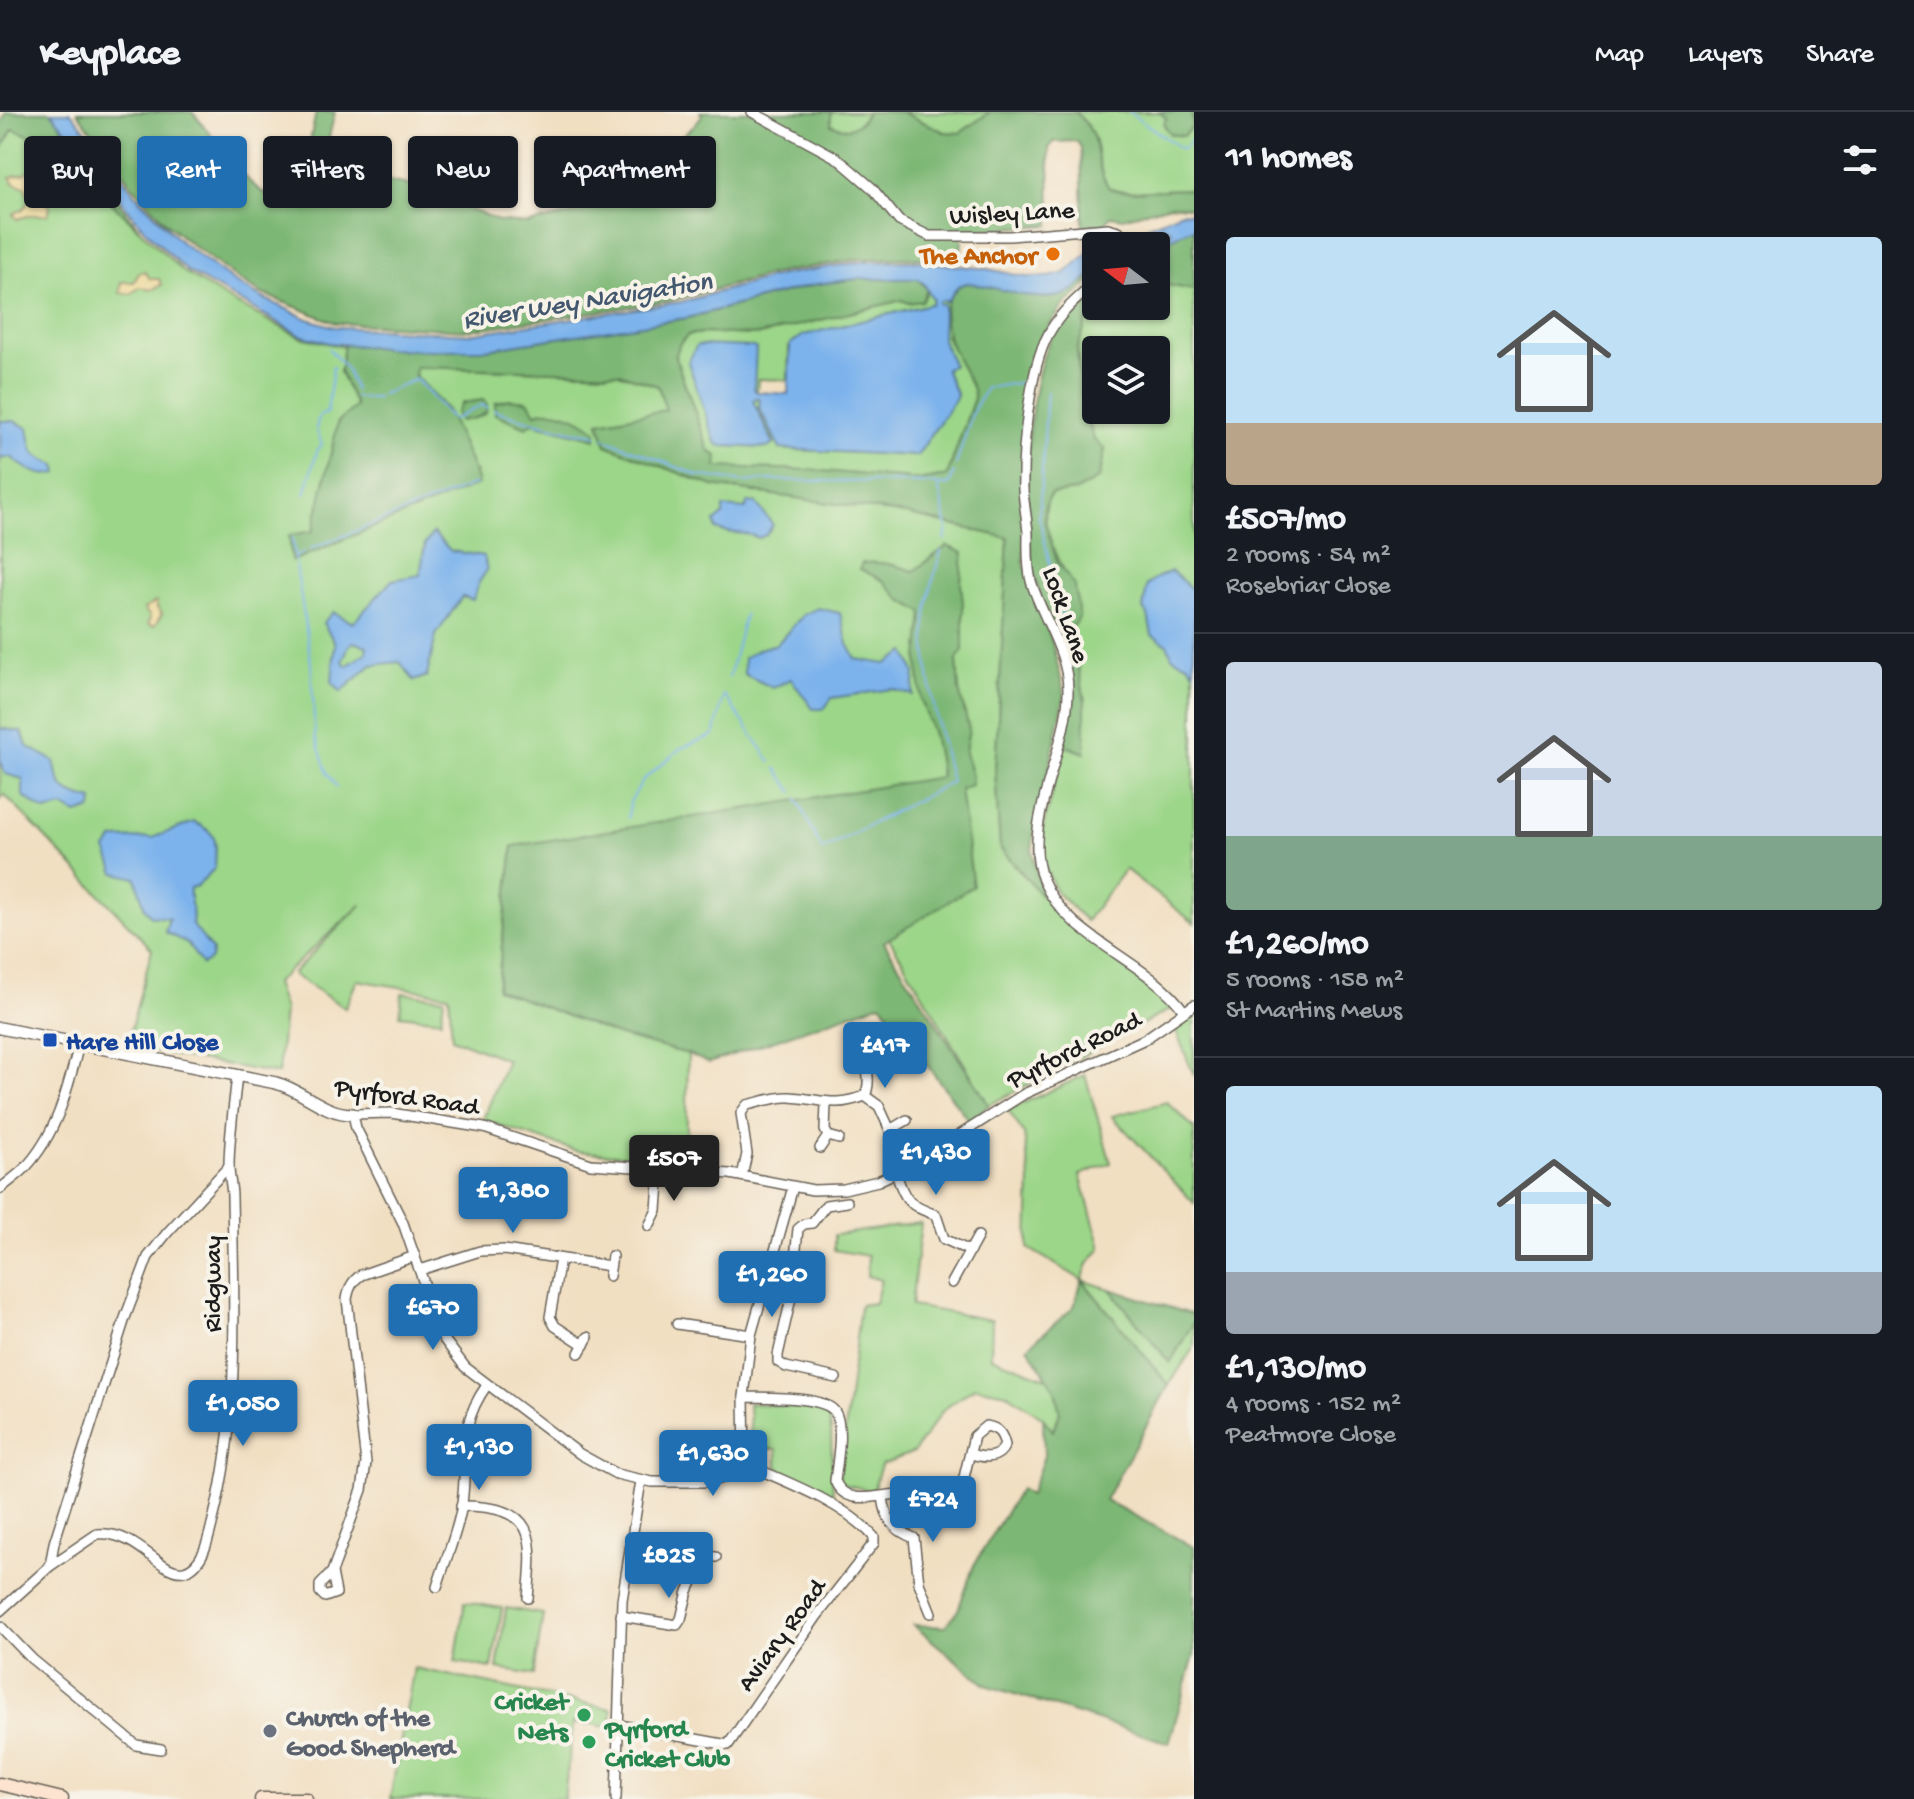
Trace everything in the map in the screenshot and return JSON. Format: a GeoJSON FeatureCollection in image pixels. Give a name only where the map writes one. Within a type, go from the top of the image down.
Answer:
{"type":"FeatureCollection","features":[{"type":"Feature","properties":{"kind":"main road"},"geometry":{"type":"LineString","coordinates":[[0,1784],[62,1799]]}},
{"type":"Feature","properties":{"kind":"main road"},"geometry":{"type":"LineString","coordinates":[[261,1799],[306,1799]]}},
{"type":"Feature","properties":{"kind":"street","name":"Wisley Lane"},"geometry":{"type":"LineString","coordinates":[[752,112],[837,158],[872,188],[899,221],[929,236],[1010,236],[1108,228],[1118,232]]}},
{"type":"Feature","properties":{"kind":"street","name":"Lock Lane"},"geometry":{"type":"LineString","coordinates":[[1082,294],[1066,307],[1049,333],[1038,362],[1030,397],[1023,481],[1028,562],[1033,587],[1064,666],[1069,691],[1056,760],[1038,828],[1037,855],[1043,880],[1062,911],[1169,993],[1184,1011]]}},
{"type":"Feature","properties":{"kind":"street","name":"Pyrford Road"},"geometry":{"type":"LineString","coordinates":[[0,1028],[292,1087],[326,1109],[339,1113],[391,1113],[503,1133],[591,1164],[742,1176],[813,1190],[867,1185],[896,1173],[950,1143],[1024,1094],[1137,1043],[1194,1005]]}},
{"type":"Feature","properties":{"kind":"street"},"geometry":{"type":"LineString","coordinates":[[0,1189],[25,1167],[52,1129],[62,1108],[79,1044]]}},
{"type":"Feature","properties":{"kind":"street"},"geometry":{"type":"LineString","coordinates":[[863,1053],[868,1083],[865,1096]]}},
{"type":"Feature","properties":{"kind":"street","name":"Ridgway"},"geometry":{"type":"LineString","coordinates":[[0,1611],[50,1566],[88,1538],[102,1533],[132,1541],[175,1571],[193,1566],[204,1548],[218,1498],[230,1416],[234,1316],[229,1166],[237,1075]]}},
{"type":"Feature","properties":{"kind":"street"},"geometry":{"type":"LineString","coordinates":[[742,1176],[747,1154],[741,1113],[743,1108],[787,1097],[826,1104],[850,1102],[865,1096]]}},
{"type":"Feature","properties":{"kind":"street"},"geometry":{"type":"LineString","coordinates":[[865,1096],[879,1106],[895,1141]]}},
{"type":"Feature","properties":{"kind":"street"},"geometry":{"type":"LineString","coordinates":[[820,1148],[834,1138],[825,1130],[826,1104]]}},
{"type":"Feature","properties":{"kind":"street"},"geometry":{"type":"LineString","coordinates":[[353,1114],[356,1128],[399,1215],[443,1338],[465,1367],[595,1464],[641,1481],[709,1482],[733,1475],[746,1458],[744,1397],[751,1335],[793,1187]]}},
{"type":"Feature","properties":{"kind":"street"},"geometry":{"type":"LineString","coordinates":[[890,1130],[907,1120]]}},
{"type":"Feature","properties":{"kind":"street","name":"Ridgway"},"geometry":{"type":"LineString","coordinates":[[50,1566],[62,1518],[125,1318],[148,1257],[229,1166]]}},
{"type":"Feature","properties":{"kind":"street"},"geometry":{"type":"LineString","coordinates":[[649,1226],[657,1210],[660,1169]]}},
{"type":"Feature","properties":{"kind":"street"},"geometry":{"type":"LineString","coordinates":[[896,1173],[907,1201],[936,1215],[944,1239],[970,1251]]}},
{"type":"Feature","properties":{"kind":"street"},"geometry":{"type":"LineString","coordinates":[[836,1378],[786,1367],[778,1362],[800,1227],[812,1223],[826,1205],[847,1202]]}},
{"type":"Feature","properties":{"kind":"street"},"geometry":{"type":"LineString","coordinates":[[952,1283],[978,1236]]}},
{"type":"Feature","properties":{"kind":"street"},"geometry":{"type":"LineString","coordinates":[[420,1270],[480,1251],[504,1250],[610,1266]]}},
{"type":"Feature","properties":{"kind":"street"},"geometry":{"type":"LineString","coordinates":[[332,1572],[362,1490],[366,1463],[348,1290],[361,1275],[415,1256]]}},
{"type":"Feature","properties":{"kind":"street"},"geometry":{"type":"LineString","coordinates":[[560,1259],[550,1317],[555,1326],[584,1345]]}},
{"type":"Feature","properties":{"kind":"street"},"geometry":{"type":"LineString","coordinates":[[767,1277],[793,1282]]}},
{"type":"Feature","properties":{"kind":"street"},"geometry":{"type":"LineString","coordinates":[[677,1324],[751,1335]]}},
{"type":"Feature","properties":{"kind":"street"},"geometry":{"type":"LineString","coordinates":[[436,1580],[461,1506],[469,1418],[487,1385]]}},
{"type":"Feature","properties":{"kind":"street"},"geometry":{"type":"LineString","coordinates":[[744,1397],[816,1401],[828,1406],[835,1413],[839,1426],[835,1481],[845,1495],[883,1497],[901,1493],[957,1506],[971,1454]]}},
{"type":"Feature","properties":{"kind":"street","name":"Aviary Road"},"geometry":{"type":"LineString","coordinates":[[619,1725],[728,1745],[817,1616],[874,1543],[874,1537],[857,1521],[746,1458]]}},
{"type":"Feature","properties":{"kind":"street"},"geometry":{"type":"LineString","coordinates":[[616,1799],[621,1616],[641,1481]]}},
{"type":"Feature","properties":{"kind":"street"},"geometry":{"type":"LineString","coordinates":[[883,1497],[889,1522],[896,1530],[914,1538],[919,1583],[931,1613]]}},
{"type":"Feature","properties":{"kind":"street"},"geometry":{"type":"LineString","coordinates":[[461,1506],[495,1507],[506,1511],[522,1524],[531,1541],[526,1591]]}},
{"type":"Feature","properties":{"kind":"street"},"geometry":{"type":"LineString","coordinates":[[697,1546],[704,1556]]}},
{"type":"Feature","properties":{"kind":"street"},"geometry":{"type":"LineString","coordinates":[[621,1616],[677,1625],[704,1556]]}},
{"type":"Feature","properties":{"kind":"street"},"geometry":{"type":"LineString","coordinates":[[704,1556],[716,1557]]}},
{"type":"Feature","properties":{"kind":"street"},"geometry":{"type":"LineString","coordinates":[[0,1626],[32,1659],[136,1745],[161,1749]]}},
{"type":"Feature","properties":{"kind":"green space"},"geometry":{"type":"Polygon","coordinates":[[[6,112],[51,112],[69,136],[31,136],[13,129],[0,152],[0,126],[6,112]]]}},
{"type":"Feature","properties":{"kind":"green space"},"geometry":{"type":"Polygon","coordinates":[[[77,112],[192,112],[211,136],[137,136],[137,190],[121,170],[121,136],[95,136],[77,112]]]}},
{"type":"Feature","properties":{"kind":"green space"},"geometry":{"type":"Polygon","coordinates":[[[316,112],[335,112],[329,136],[311,136],[316,112]]]}},
{"type":"Feature","properties":{"kind":"green space"},"geometry":{"type":"Polygon","coordinates":[[[700,112],[834,112],[831,114],[831,125],[848,129],[861,122],[867,112],[902,112],[944,132],[960,133],[990,112],[1075,112],[1095,140],[1100,167],[1109,188],[1130,192],[1194,190],[1194,208],[1171,205],[1123,218],[1110,216],[1105,224],[1083,225],[1081,148],[1077,141],[1054,142],[1049,148],[1050,225],[963,231],[960,262],[916,258],[859,259],[782,272],[669,301],[468,330],[336,323],[263,294],[236,278],[166,223],[153,208],[247,208],[247,179],[263,192],[263,208],[392,208],[392,182],[408,185],[408,208],[466,208],[499,221],[528,224],[597,208],[716,208],[716,136],[682,136],[694,126],[702,115],[700,112]]]}},
{"type":"Feature","properties":{"kind":"green space"},"geometry":{"type":"Polygon","coordinates":[[[815,112],[867,112],[861,121],[849,129],[829,123],[815,112]]]}},
{"type":"Feature","properties":{"kind":"green space"},"geometry":{"type":"Polygon","coordinates":[[[902,112],[990,112],[960,133],[944,132],[902,112]]]}},
{"type":"Feature","properties":{"kind":"green space"},"geometry":{"type":"Polygon","coordinates":[[[1075,112],[1194,112],[1194,190],[1130,192],[1109,188],[1100,167],[1095,140],[1075,112]]]}},
{"type":"Feature","properties":{"kind":"green space"},"geometry":{"type":"Polygon","coordinates":[[[1159,112],[1191,112],[1193,126],[1183,136],[1170,134],[1164,125],[1166,118],[1159,112]]]}},
{"type":"Feature","properties":{"kind":"green space"},"geometry":{"type":"Polygon","coordinates":[[[13,129],[31,136],[24,136],[24,208],[117,208],[184,272],[231,301],[300,337],[344,347],[340,372],[357,406],[338,422],[313,532],[293,560],[476,473],[447,410],[415,376],[415,367],[619,373],[658,386],[667,410],[599,422],[606,445],[713,486],[906,514],[1008,538],[995,770],[1000,848],[1054,910],[1173,1008],[989,1105],[815,815],[513,847],[497,989],[620,1036],[688,1054],[686,1162],[577,1151],[483,1120],[507,1060],[452,1038],[449,995],[357,980],[345,1008],[292,974],[362,904],[275,983],[284,1010],[278,1074],[126,1047],[152,949],[4,794],[0,800],[0,152],[13,129]]]}},
{"type":"Feature","properties":{"kind":"green space"},"geometry":{"type":"Polygon","coordinates":[[[121,205],[140,230],[117,208],[121,208],[121,205]]]}},
{"type":"Feature","properties":{"kind":"green space"},"geometry":{"type":"Polygon","coordinates":[[[1194,229],[1194,290],[1170,286],[1170,238],[1194,229]]]}},
{"type":"Feature","properties":{"kind":"green space"},"geometry":{"type":"Polygon","coordinates":[[[857,279],[918,279],[927,289],[922,301],[908,303],[902,300],[759,335],[688,335],[680,343],[675,357],[709,451],[717,456],[716,467],[812,470],[923,480],[947,476],[974,398],[973,389],[947,332],[946,308],[955,290],[962,284],[972,283],[1048,298],[1060,296],[1082,282],[1082,289],[1064,305],[1049,326],[1034,358],[1028,389],[1024,563],[1051,638],[1065,695],[1036,817],[1032,850],[1039,882],[1054,910],[1000,848],[995,770],[1008,538],[906,514],[713,486],[606,445],[599,422],[666,410],[658,386],[619,373],[416,367],[415,376],[448,414],[478,484],[292,561],[289,535],[313,531],[338,422],[356,406],[340,372],[344,344],[406,350],[480,350],[687,318],[817,284],[857,279]]]}},
{"type":"Feature","properties":{"kind":"green space"},"geometry":{"type":"Polygon","coordinates":[[[1170,286],[1194,290],[1194,923],[1125,869],[1086,921],[1057,893],[1037,851],[1064,745],[1085,753],[1085,701],[1071,630],[1075,587],[1050,542],[1046,506],[1050,494],[1076,491],[1099,478],[1105,450],[1094,440],[1090,424],[1170,424],[1170,336],[1082,336],[1082,396],[1077,350],[1086,323],[1089,320],[1170,320],[1170,286]]]}},
{"type":"Feature","properties":{"kind":"green space"},"geometry":{"type":"Polygon","coordinates":[[[927,289],[933,300],[931,304],[885,315],[789,347],[788,380],[758,379],[757,392],[697,345],[774,443],[753,401],[760,398],[759,407],[781,449],[917,456],[957,396],[945,369],[953,365],[942,339],[943,305],[939,301],[947,301],[946,336],[973,389],[974,398],[947,476],[923,480],[716,467],[717,456],[709,451],[675,357],[680,343],[688,335],[759,335],[902,300],[908,303],[925,297],[927,289]]]}},
{"type":"Feature","properties":{"kind":"green space"},"geometry":{"type":"Polygon","coordinates":[[[1082,297],[1082,320],[1089,320],[1077,350],[1082,424],[1089,424],[1093,439],[1105,449],[1099,478],[1076,491],[1051,494],[1045,506],[1045,522],[1057,561],[1075,586],[1079,618],[1071,630],[1085,701],[1085,753],[1064,745],[1072,687],[1065,654],[1036,581],[1027,494],[1030,424],[1041,362],[1054,332],[1082,297]]]}},
{"type":"Feature","properties":{"kind":"green space"},"geometry":{"type":"Polygon","coordinates":[[[508,399],[528,401],[536,413],[560,412],[583,421],[596,430],[596,439],[533,423],[526,427],[495,414],[495,403],[508,399]]]}},
{"type":"Feature","properties":{"kind":"green space"},"geometry":{"type":"Polygon","coordinates":[[[483,400],[487,404],[486,413],[459,421],[456,412],[462,403],[483,400]]]}},
{"type":"Feature","properties":{"kind":"green space"},"geometry":{"type":"Polygon","coordinates":[[[947,546],[963,553],[963,650],[957,659],[959,690],[969,729],[965,753],[972,776],[971,785],[960,789],[973,886],[884,942],[989,1105],[969,1121],[881,1003],[709,1063],[688,1054],[620,1036],[497,989],[513,846],[941,777],[934,738],[921,699],[918,659],[923,612],[901,600],[884,581],[860,569],[862,563],[876,563],[914,571],[947,546]]]}},
{"type":"Feature","properties":{"kind":"green space"},"geometry":{"type":"Polygon","coordinates":[[[402,993],[444,998],[441,1020],[400,1015],[402,993]]]}},
{"type":"Feature","properties":{"kind":"green space"},"geometry":{"type":"Polygon","coordinates":[[[1194,1013],[1194,1076],[1175,1028],[1194,1013]]]}},
{"type":"Feature","properties":{"kind":"green space"},"geometry":{"type":"Polygon","coordinates":[[[1085,1075],[1111,1163],[1080,1175],[1101,1248],[1088,1264],[1082,1280],[1028,1248],[1030,1178],[1024,1134],[1008,1110],[1085,1075]]]}},
{"type":"Feature","properties":{"kind":"green space"},"geometry":{"type":"Polygon","coordinates":[[[1167,1102],[1194,1128],[1194,1203],[1112,1116],[1167,1102]]]}},
{"type":"Feature","properties":{"kind":"green space"},"geometry":{"type":"Polygon","coordinates":[[[921,1223],[911,1306],[992,1320],[991,1357],[1047,1378],[1055,1390],[1060,1413],[1052,1432],[1043,1418],[1007,1393],[975,1387],[943,1410],[914,1452],[881,1465],[873,1491],[839,1483],[860,1305],[875,1303],[881,1280],[867,1276],[868,1256],[834,1250],[834,1235],[921,1223]]]}},
{"type":"Feature","properties":{"kind":"green space"},"geometry":{"type":"Polygon","coordinates":[[[1082,1280],[1110,1289],[1170,1363],[1194,1321],[1194,1347],[1169,1385],[1082,1280]]]}},
{"type":"Feature","properties":{"kind":"green space"},"geometry":{"type":"Polygon","coordinates":[[[1082,1280],[1169,1385],[1105,1500],[1194,1547],[1194,1656],[1169,1743],[986,1685],[913,1625],[945,1627],[958,1610],[974,1565],[1020,1489],[1030,1495],[1044,1456],[1043,1418],[1053,1431],[1060,1413],[1055,1390],[1028,1347],[1074,1307],[1082,1280]]]}},
{"type":"Feature","properties":{"kind":"green space"},"geometry":{"type":"Polygon","coordinates":[[[1110,1289],[1194,1315],[1194,1321],[1170,1363],[1110,1289]]]}},
{"type":"Feature","properties":{"kind":"green space"},"geometry":{"type":"Polygon","coordinates":[[[749,1403],[827,1410],[831,1429],[833,1496],[777,1468],[777,1449],[751,1449],[749,1403]]]}},
{"type":"Feature","properties":{"kind":"green space"},"geometry":{"type":"Polygon","coordinates":[[[465,1602],[502,1608],[492,1668],[455,1662],[465,1602]]]}},
{"type":"Feature","properties":{"kind":"green space"},"geometry":{"type":"Polygon","coordinates":[[[506,1608],[543,1614],[534,1675],[497,1669],[506,1608]]]}},
{"type":"Feature","properties":{"kind":"green space"},"geometry":{"type":"Polygon","coordinates":[[[414,1668],[612,1709],[611,1726],[573,1723],[564,1799],[390,1799],[414,1668]]]}},
{"type":"Feature","properties":{"kind":"sand"},"geometry":{"type":"Polygon","coordinates":[[[24,174],[24,187],[14,183],[10,177],[24,174]]]}},
{"type":"Feature","properties":{"kind":"sand"},"geometry":{"type":"Polygon","coordinates":[[[50,208],[48,215],[17,219],[13,214],[23,209],[50,208]]]}},
{"type":"Feature","properties":{"kind":"sand"},"geometry":{"type":"Polygon","coordinates":[[[145,271],[150,279],[159,279],[162,285],[151,290],[140,287],[131,294],[120,293],[121,282],[134,282],[139,273],[145,271]]]}},
{"type":"Feature","properties":{"kind":"sand"},"geometry":{"type":"Polygon","coordinates":[[[157,601],[157,608],[162,614],[152,626],[148,624],[150,617],[144,609],[157,601]]]}},
{"type":"Feature","properties":{"kind":"water"},"geometry":{"type":"Polygon","coordinates":[[[51,112],[71,112],[90,136],[70,136],[51,112]]]}},
{"type":"Feature","properties":{"kind":"water"},"geometry":{"type":"Polygon","coordinates":[[[121,176],[137,196],[137,208],[148,208],[180,241],[233,281],[308,319],[335,327],[469,334],[681,302],[781,275],[859,262],[916,261],[988,269],[1026,277],[1049,277],[1065,273],[1082,258],[1082,283],[1064,295],[1041,297],[967,283],[958,286],[947,301],[939,301],[943,304],[942,339],[953,365],[945,369],[957,396],[917,456],[780,449],[759,407],[760,399],[756,398],[753,401],[774,444],[767,448],[721,446],[715,442],[688,362],[697,345],[756,348],[754,389],[757,392],[788,394],[790,344],[804,335],[931,304],[933,300],[924,284],[918,279],[857,279],[817,284],[687,318],[480,350],[406,350],[329,343],[300,335],[187,271],[144,229],[121,200],[121,176]]]}},
{"type":"Feature","properties":{"kind":"water"},"geometry":{"type":"Polygon","coordinates":[[[1181,212],[1194,213],[1194,229],[1170,240],[1171,231],[1165,227],[1153,232],[1135,232],[1181,212]]]}},
{"type":"Feature","properties":{"kind":"water"},"geometry":{"type":"Polygon","coordinates":[[[0,421],[14,421],[28,428],[34,452],[56,465],[58,473],[45,475],[11,457],[0,459],[0,421]]]}},
{"type":"Feature","properties":{"kind":"water"},"geometry":{"type":"Polygon","coordinates":[[[748,502],[756,503],[773,525],[766,535],[759,538],[716,529],[715,522],[723,515],[723,507],[746,509],[748,502]]]}},
{"type":"Feature","properties":{"kind":"water"},"geometry":{"type":"Polygon","coordinates":[[[433,533],[451,551],[484,556],[487,570],[473,600],[462,597],[436,635],[427,676],[414,681],[400,662],[371,665],[341,692],[332,682],[335,643],[323,623],[333,612],[353,623],[392,580],[420,575],[425,544],[433,533]],[[353,642],[343,661],[346,666],[366,653],[367,646],[353,642]]]}},
{"type":"Feature","properties":{"kind":"water"},"geometry":{"type":"Polygon","coordinates":[[[1171,571],[1194,591],[1194,672],[1188,664],[1172,657],[1167,644],[1152,635],[1148,615],[1143,609],[1147,585],[1171,571]]]}},
{"type":"Feature","properties":{"kind":"water"},"geometry":{"type":"Polygon","coordinates":[[[818,608],[840,613],[848,644],[856,659],[886,664],[906,652],[915,672],[913,695],[892,689],[832,698],[824,709],[813,709],[791,679],[773,688],[744,674],[744,658],[759,649],[777,644],[803,615],[818,608]]]}},
{"type":"Feature","properties":{"kind":"water"},"geometry":{"type":"Polygon","coordinates":[[[0,728],[22,732],[27,746],[54,761],[58,778],[65,789],[93,800],[92,809],[77,814],[64,807],[45,811],[23,796],[23,779],[5,774],[0,760],[0,728]]]}},
{"type":"Feature","properties":{"kind":"water"},"geometry":{"type":"Polygon","coordinates":[[[194,822],[212,835],[216,845],[215,868],[197,886],[190,888],[192,924],[212,950],[211,959],[202,965],[188,944],[165,932],[169,918],[151,916],[145,909],[136,878],[115,873],[106,849],[114,839],[152,838],[194,822]]]}},
{"type":"Feature","properties":{"kind":"waterway"},"geometry":{"type":"LineString","coordinates":[[1129,112],[1180,148],[1184,148],[1194,137]]}},
{"type":"Feature","properties":{"kind":"waterway"},"geometry":{"type":"LineString","coordinates":[[329,349],[346,368],[355,390]]}},
{"type":"Feature","properties":{"kind":"waterway"},"geometry":{"type":"LineString","coordinates":[[305,494],[317,451],[322,444],[316,429],[319,416],[327,413],[333,367]]}},
{"type":"Feature","properties":{"kind":"waterway"},"geometry":{"type":"LineString","coordinates":[[381,395],[416,379],[453,420],[482,405],[488,408]]}},
{"type":"Feature","properties":{"kind":"waterway"},"geometry":{"type":"LineString","coordinates":[[956,465],[973,411],[986,388],[1024,382]]}},
{"type":"Feature","properties":{"kind":"waterway"},"geometry":{"type":"LineString","coordinates":[[1047,392],[1039,517],[1074,667]]}},
{"type":"Feature","properties":{"kind":"waterway"},"geometry":{"type":"LineString","coordinates":[[355,396],[377,398]]}},
{"type":"Feature","properties":{"kind":"waterway"},"geometry":{"type":"LineString","coordinates":[[494,410],[597,436]]}},
{"type":"Feature","properties":{"kind":"waterway"},"geometry":{"type":"LineString","coordinates":[[603,438],[697,475],[743,482],[938,485],[947,529],[945,540]]}},
{"type":"Feature","properties":{"kind":"waterway"},"geometry":{"type":"LineString","coordinates":[[939,485],[949,485],[954,473]]}},
{"type":"Feature","properties":{"kind":"waterway"},"geometry":{"type":"LineString","coordinates":[[310,549],[475,484]]}},
{"type":"Feature","properties":{"kind":"waterway"},"geometry":{"type":"LineString","coordinates":[[292,538],[311,663],[315,736],[327,772],[337,787]]}},
{"type":"Feature","properties":{"kind":"waterway"},"geometry":{"type":"LineString","coordinates":[[797,798],[822,850],[951,782],[933,699],[925,636],[929,599],[941,551]]}},
{"type":"Feature","properties":{"kind":"waterway"},"geometry":{"type":"LineString","coordinates":[[296,556],[305,552]]}},
{"type":"Feature","properties":{"kind":"waterway"},"geometry":{"type":"LineString","coordinates":[[729,677],[745,614]]}},
{"type":"Feature","properties":{"kind":"waterway"},"geometry":{"type":"LineString","coordinates":[[628,818],[630,802],[643,780],[681,748],[714,735],[724,695]]}},
{"type":"Feature","properties":{"kind":"waterway"},"geometry":{"type":"LineString","coordinates":[[725,696],[771,762]]}},
{"type":"Feature","properties":{"kind":"waterway"},"geometry":{"type":"LineString","coordinates":[[776,768],[793,792]]}},
{"type":"Feature","properties":{"kind":"place","name":"The Anchor"},"geometry":{"type":"Point","coordinates":[1053,254]}},
{"type":"Feature","properties":{"kind":"place","name":"Hare Hill Close"},"geometry":{"type":"Point","coordinates":[50,1040]}},
{"type":"Feature","properties":{"kind":"place","name":"Cricket Nets"},"geometry":{"type":"Point","coordinates":[584,1715]}},
{"type":"Feature","properties":{"kind":"place","name":"Church of the Good Shepherd"},"geometry":{"type":"Point","coordinates":[270,1731]}},
{"type":"Feature","properties":{"kind":"place","name":"Pyrford Cricket Club"},"geometry":{"type":"Point","coordinates":[589,1742]}},
{"type":"Feature","properties":{"kind":"water label","name":"River Wey Navigation"},"geometry":{"type":"Point","coordinates":[587,298]}}]}
